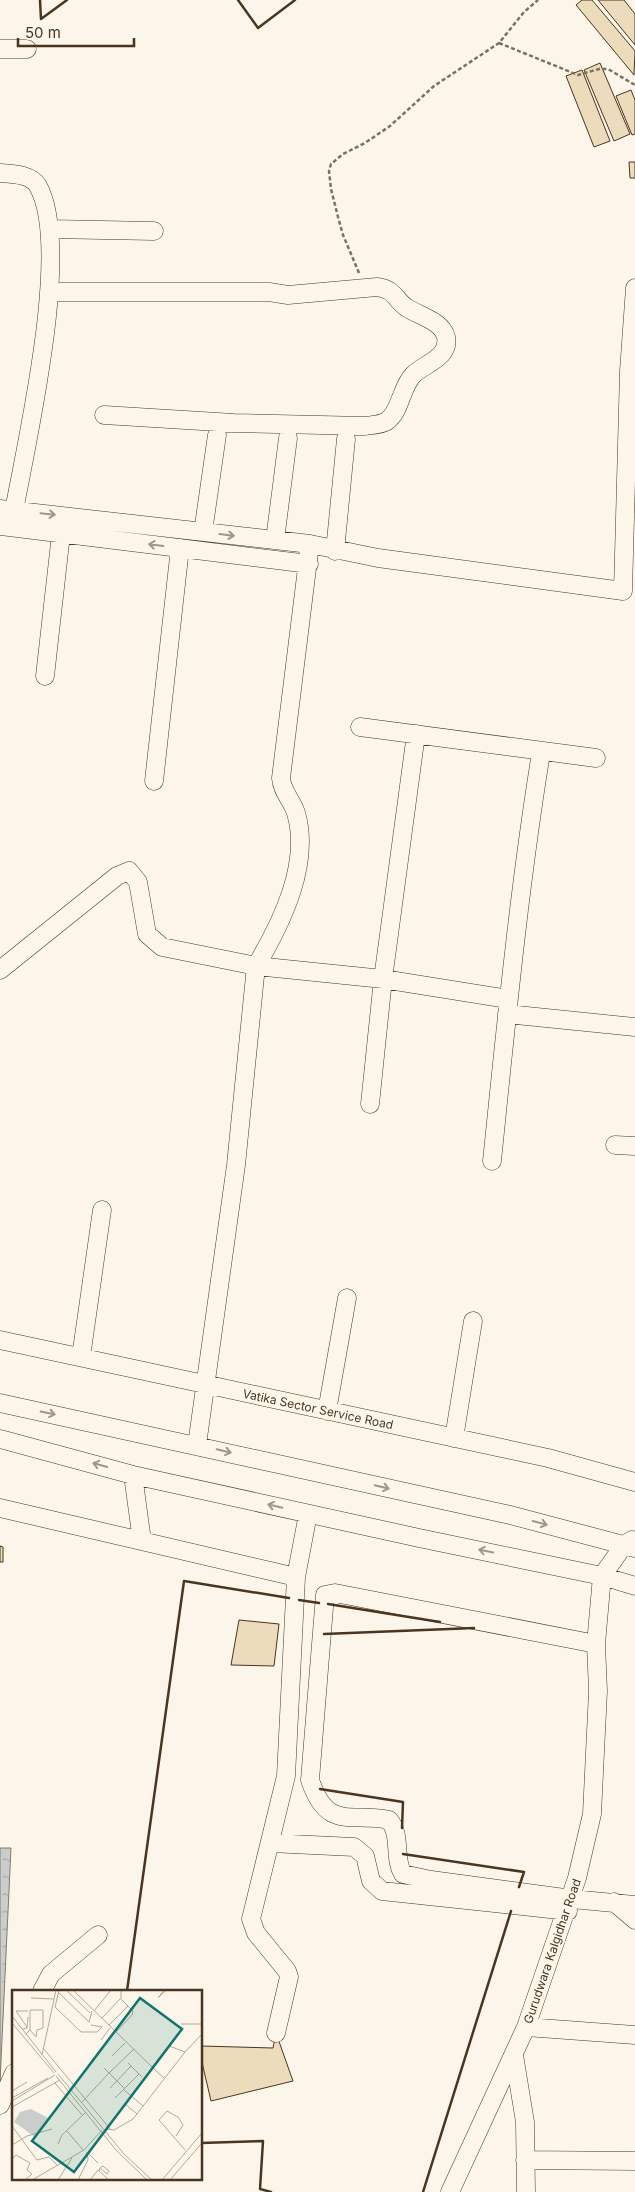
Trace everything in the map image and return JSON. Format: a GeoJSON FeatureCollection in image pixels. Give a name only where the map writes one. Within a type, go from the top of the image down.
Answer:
{"type":"FeatureCollection","features":[{"type":"Feature","properties":{"kind":"street"},"geometry":{"type":"LineString","coordinates":[[0,49],[26,49]]}},
{"type":"Feature","properties":{"kind":"street"},"geometry":{"type":"LineString","coordinates":[[0,173],[32,179],[38,186],[50,229],[49,292],[7,510],[310,544],[335,551],[632,593],[629,372],[635,288]]}},
{"type":"Feature","properties":{"kind":"street"},"geometry":{"type":"LineString","coordinates":[[50,229],[154,231]]}},
{"type":"Feature","properties":{"kind":"street"},"geometry":{"type":"LineString","coordinates":[[49,292],[269,292],[288,295],[377,287],[389,290],[406,307],[439,326],[446,339],[446,348],[440,356],[409,379],[397,406],[387,421],[365,426],[104,415]]}},
{"type":"Feature","properties":{"kind":"street"},"geometry":{"type":"LineString","coordinates":[[203,532],[217,435]]}},
{"type":"Feature","properties":{"kind":"street"},"geometry":{"type":"LineString","coordinates":[[275,540],[288,438]]}},
{"type":"Feature","properties":{"kind":"street"},"geometry":{"type":"LineString","coordinates":[[335,551],[346,439]]}},
{"type":"Feature","properties":{"kind":"street"},"geometry":{"type":"LineString","coordinates":[[0,526],[308,564]]}},
{"type":"Feature","properties":{"kind":"street"},"geometry":{"type":"LineString","coordinates":[[44,676],[60,534]]}},
{"type":"Feature","properties":{"kind":"street"},"geometry":{"type":"LineString","coordinates":[[197,1445],[236,1165],[256,966],[287,906],[297,861],[296,813],[282,785],[281,778],[310,544]]}},
{"type":"Feature","properties":{"kind":"street"},"geometry":{"type":"LineString","coordinates":[[154,781],[180,548]]}},
{"type":"Feature","properties":{"kind":"street"},"geometry":{"type":"LineString","coordinates":[[360,726],[596,758]]}},
{"type":"Feature","properties":{"kind":"street"},"geometry":{"type":"LineString","coordinates":[[370,1104],[383,979],[416,734]]}},
{"type":"Feature","properties":{"kind":"street"},"geometry":{"type":"LineString","coordinates":[[492,1161],[508,1007],[533,802],[541,753],[544,751]]}},
{"type":"Feature","properties":{"kind":"street"},"geometry":{"type":"LineString","coordinates":[[0,970],[117,876],[129,871],[138,882],[147,934],[162,947],[256,966],[383,979],[508,1007],[635,1025]]}},
{"type":"Feature","properties":{"kind":"street"},"geometry":{"type":"LineString","coordinates":[[614,1144],[635,1146]]}},
{"type":"Feature","properties":{"kind":"street"},"geometry":{"type":"LineString","coordinates":[[81,1357],[102,1210]]}},
{"type":"Feature","properties":{"kind":"street"},"geometry":{"type":"LineString","coordinates":[[327,1411],[347,1298]]}},
{"type":"Feature","properties":{"kind":"street"},"geometry":{"type":"LineString","coordinates":[[454,1438],[473,1321]]}},
{"type":"Feature","properties":{"kind":"street","name":"Vatika Sector Service Road"},"geometry":{"type":"LineString","coordinates":[[0,1340],[548,1458],[635,1482]]}},
{"type":"Feature","properties":{"kind":"street"},"geometry":{"type":"LineString","coordinates":[[0,1403],[197,1445],[631,1544],[602,1576]]}},
{"type":"Feature","properties":{"kind":"street"},"geometry":{"type":"LineString","coordinates":[[0,1439],[133,1475],[602,1576],[635,1586]]}},
{"type":"Feature","properties":{"kind":"street"},"geometry":{"type":"LineString","coordinates":[[133,1475],[142,1541]]}},
{"type":"Feature","properties":{"kind":"street"},"geometry":{"type":"LineString","coordinates":[[0,1508],[296,1577]]}},
{"type":"Feature","properties":{"kind":"street"},"geometry":{"type":"LineString","coordinates":[[276,2033],[288,1977],[287,1971],[256,1933],[251,1919],[286,1776],[296,1577],[308,1514]]}},
{"type":"Feature","properties":{"kind":"street","name":"Gurudwara Kalgidhar Road"},"geometry":{"type":"LineString","coordinates":[[450,2192],[526,2027],[570,1905],[592,1814],[597,1700],[596,1644],[602,1576]]}},
{"type":"Feature","properties":{"kind":"street"},"geometry":{"type":"LineString","coordinates":[[570,1905],[403,1874],[399,1867],[396,1832],[390,1820],[381,1818],[347,1819],[336,1815],[320,1800],[311,1784],[310,1775],[323,1600],[325,1595],[335,1593],[596,1644]]}},
{"type":"Feature","properties":{"kind":"street"},"geometry":{"type":"LineString","coordinates":[[270,1843],[354,1847],[365,1856],[370,1881],[382,1891],[570,1905],[614,1902],[635,1905]]}},
{"type":"Feature","properties":{"kind":"street"},"geometry":{"type":"LineString","coordinates":[[614,1902],[635,1920]]}},
{"type":"Feature","properties":{"kind":"street"},"geometry":{"type":"LineString","coordinates":[[43,1990],[51,1974],[98,1935]]}},
{"type":"Feature","properties":{"kind":"street"},"geometry":{"type":"LineString","coordinates":[[526,2027],[635,2035]]}},
{"type":"Feature","properties":{"kind":"street"},"geometry":{"type":"LineString","coordinates":[[514,2055],[525,2122],[526,2192]]}},
{"type":"Feature","properties":{"kind":"street"},"geometry":{"type":"LineString","coordinates":[[0,2105],[12,2078]]}},
{"type":"Feature","properties":{"kind":"street"},"geometry":{"type":"LineString","coordinates":[[525,2160],[635,2161]]}},
{"type":"Feature","properties":{"kind":"path"},"geometry":{"type":"LineString","coordinates":[[364,288],[354,257],[342,235],[331,188],[329,171],[331,164],[343,154],[365,143],[409,112],[434,86],[499,44],[524,12],[538,0]]}},
{"type":"Feature","properties":{"kind":"path"},"geometry":{"type":"LineString","coordinates":[[499,44],[578,75],[599,69],[608,69],[635,85]]}},
{"type":"Feature","properties":{"kind":"water"},"geometry":{"type":"Polygon","coordinates":[[[0,1848],[11,1848],[0,2082],[0,1848]]]}},
{"type":"Feature","properties":{"kind":"building"},"geometry":{"type":"Polygon","coordinates":[[[582,0],[592,0],[635,51],[634,75],[576,5],[582,0]]]}},
{"type":"Feature","properties":{"kind":"building"},"geometry":{"type":"Polygon","coordinates":[[[598,0],[624,0],[635,14],[635,45],[598,0]]]}},
{"type":"Feature","properties":{"kind":"building"},"geometry":{"type":"Polygon","coordinates":[[[600,63],[630,134],[614,141],[584,70],[600,63]]]}},
{"type":"Feature","properties":{"kind":"building"},"geometry":{"type":"Polygon","coordinates":[[[582,70],[610,141],[594,147],[566,76],[582,70]]]}},
{"type":"Feature","properties":{"kind":"building"},"geometry":{"type":"Polygon","coordinates":[[[631,90],[635,100],[635,134],[632,135],[616,96],[631,90]]]}},
{"type":"Feature","properties":{"kind":"building"},"geometry":{"type":"Polygon","coordinates":[[[629,162],[635,162],[635,178],[630,178],[629,162]]]}},
{"type":"Feature","properties":{"kind":"building"},"geometry":{"type":"Polygon","coordinates":[[[0,1546],[3,1547],[3,1562],[0,1562],[0,1546]]]}},
{"type":"Feature","properties":{"kind":"building"},"geometry":{"type":"Polygon","coordinates":[[[239,1620],[279,1624],[274,1666],[231,1665],[239,1620]]]}},
{"type":"Feature","properties":{"kind":"building"},"geometry":{"type":"Polygon","coordinates":[[[276,2033],[293,2081],[211,2101],[202,2062],[202,2046],[273,2048],[276,2033]]]}},
{"type":"Feature","properties":{"kind":"wall"},"geometry":{"type":"LineString","coordinates":[[40,0],[41,19],[67,0]]}},
{"type":"Feature","properties":{"kind":"wall"},"geometry":{"type":"LineString","coordinates":[[238,0],[258,28],[295,0]]}},
{"type":"Feature","properties":{"kind":"wall"},"geometry":{"type":"LineString","coordinates":[[127,1990],[184,1581],[289,1598]]}},
{"type":"Feature","properties":{"kind":"wall"},"geometry":{"type":"LineString","coordinates":[[299,1600],[319,1603]]}},
{"type":"Feature","properties":{"kind":"wall"},"geometry":{"type":"LineString","coordinates":[[328,1604],[440,1622]]}},
{"type":"Feature","properties":{"kind":"wall"},"geometry":{"type":"LineString","coordinates":[[324,1634],[474,1628]]}},
{"type":"Feature","properties":{"kind":"wall"},"geometry":{"type":"LineString","coordinates":[[320,1789],[403,1802],[402,1828]]}},
{"type":"Feature","properties":{"kind":"wall"},"geometry":{"type":"LineString","coordinates":[[403,1854],[524,1872],[519,1887]]}},
{"type":"Feature","properties":{"kind":"wall"},"geometry":{"type":"LineString","coordinates":[[423,2192],[511,1911]]}},
{"type":"Feature","properties":{"kind":"wall"},"geometry":{"type":"LineString","coordinates":[[202,2143],[263,2141],[260,2189],[271,2192]]}}]}
